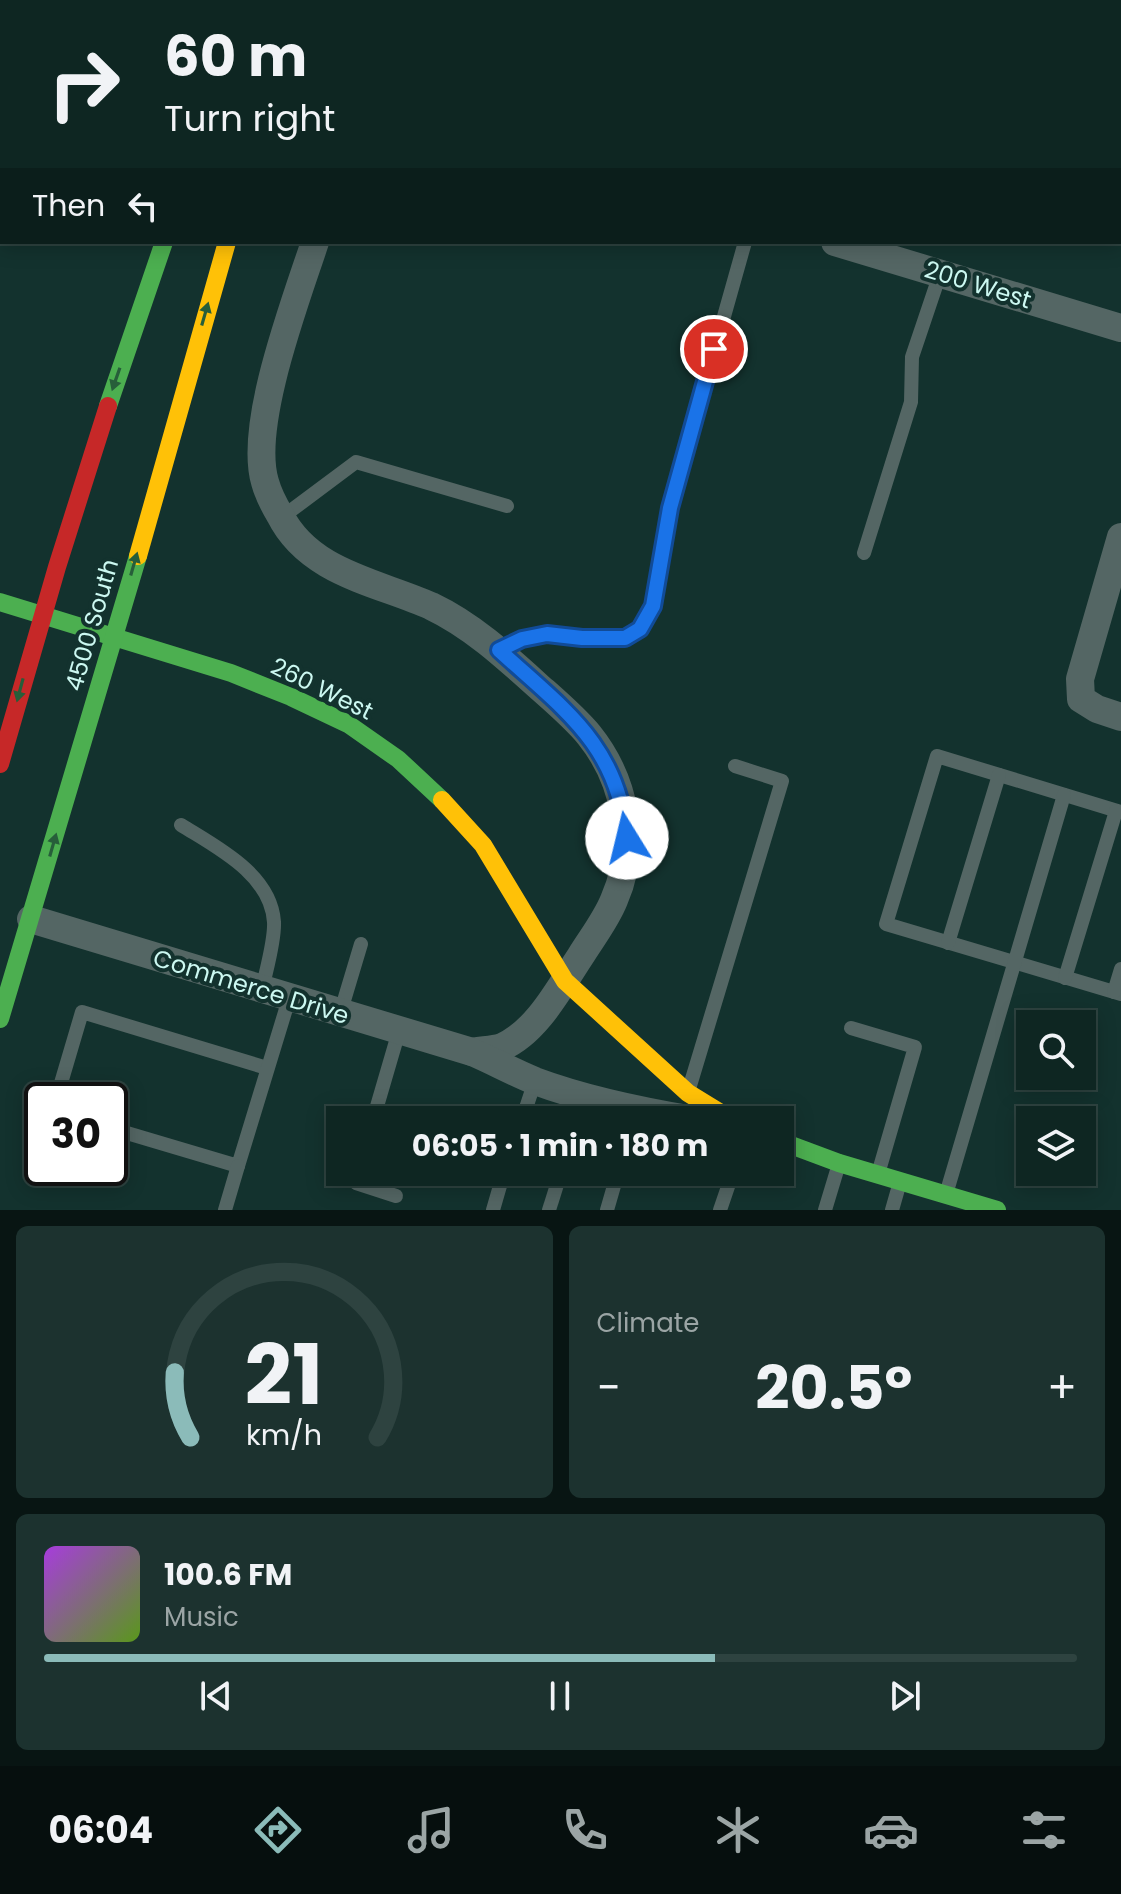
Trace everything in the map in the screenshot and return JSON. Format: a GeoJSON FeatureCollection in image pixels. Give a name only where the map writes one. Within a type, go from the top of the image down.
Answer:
{"type":"FeatureCollection","features":[{"type":"Feature","properties":{"kind":"main road","name":"4500 South"},"geometry":{"type":"LineString","coordinates":[[0,764],[106,407],[163,244]]}},
{"type":"Feature","properties":{"kind":"main road","name":"4500 South"},"geometry":{"type":"LineString","coordinates":[[0,1019],[114,639],[226,244]]}},
{"type":"Feature","properties":{"kind":"main road","name":"260 West"},"geometry":{"type":"LineString","coordinates":[[0,602],[231,673],[348,724],[398,759],[442,800],[483,845],[565,981]]}},
{"type":"Feature","properties":{"kind":"main road","name":"Commerce Drive"},"geometry":{"type":"LineString","coordinates":[[565,981],[691,1106]]}},
{"type":"Feature","properties":{"kind":"main road"},"geometry":{"type":"LineString","coordinates":[[794,1146],[955,1201],[997,1210]]}},
{"type":"Feature","properties":{"kind":"street"},"geometry":{"type":"LineString","coordinates":[[314,244],[262,425],[264,481],[281,518],[314,556],[333,568],[430,606],[464,624],[499,650],[589,736],[618,786],[624,812],[627,838],[621,881],[614,902],[565,981],[521,1035],[501,1047],[472,1052]]}},
{"type":"Feature","properties":{"kind":"street","name":"200 West"},"geometry":{"type":"LineString","coordinates":[[842,244],[1121,328]]}},
{"type":"Feature","properties":{"kind":"street"},"geometry":{"type":"LineString","coordinates":[[1121,537],[1080,679],[1081,699],[1097,709],[1121,717]]}},
{"type":"Feature","properties":{"kind":"street","name":"Commerce Drive"},"geometry":{"type":"LineString","coordinates":[[31,919],[472,1052],[535,1081],[577,1106]]}},
{"type":"Feature","properties":{"kind":"lane"},"geometry":{"type":"LineString","coordinates":[[499,650],[522,639],[547,634],[625,638],[640,629],[653,606],[670,508],[744,244]]}},
{"type":"Feature","properties":{"kind":"lane"},"geometry":{"type":"LineString","coordinates":[[864,553],[911,402],[912,357],[940,274]]}},
{"type":"Feature","properties":{"kind":"lane"},"geometry":{"type":"LineString","coordinates":[[281,518],[356,462],[507,506]]}},
{"type":"Feature","properties":{"kind":"lane"},"geometry":{"type":"LineString","coordinates":[[1065,978],[1118,812],[937,756],[886,924],[1013,963],[1065,978],[1117,993],[1121,969]]}},
{"type":"Feature","properties":{"kind":"lane"},"geometry":{"type":"LineString","coordinates":[[691,1106],[782,781],[735,766]]}},
{"type":"Feature","properties":{"kind":"lane"},"geometry":{"type":"LineString","coordinates":[[948,943],[999,775]]}},
{"type":"Feature","properties":{"kind":"lane"},"geometry":{"type":"LineString","coordinates":[[955,1201],[1013,963],[1064,795]]}},
{"type":"Feature","properties":{"kind":"lane"},"geometry":{"type":"LineString","coordinates":[[181,825],[240,862],[263,889],[274,921],[275,994],[267,1068],[225,1210]]}},
{"type":"Feature","properties":{"kind":"lane"},"geometry":{"type":"LineString","coordinates":[[340,1014],[361,944]]}},
{"type":"Feature","properties":{"kind":"lane"},"geometry":{"type":"LineString","coordinates":[[61,1082],[82,1012],[267,1068]]}},
{"type":"Feature","properties":{"kind":"lane"},"geometry":{"type":"LineString","coordinates":[[851,1028],[915,1047],[878,1175]]}},
{"type":"Feature","properties":{"kind":"lane"},"geometry":{"type":"LineString","coordinates":[[377,1106],[399,1031]]}},
{"type":"Feature","properties":{"kind":"lane"},"geometry":{"type":"LineString","coordinates":[[527,1106],[535,1081]]}},
{"type":"Feature","properties":{"kind":"lane"},"geometry":{"type":"LineString","coordinates":[[128,1133],[238,1166]]}},
{"type":"Feature","properties":{"kind":"lane"},"geometry":{"type":"LineString","coordinates":[[825,1210],[839,1163]]}},
{"type":"Feature","properties":{"kind":"lane"},"geometry":{"type":"LineString","coordinates":[[892,1210],[900,1181]]}},
{"type":"Feature","properties":{"kind":"lane"},"geometry":{"type":"LineString","coordinates":[[365,1186],[396,1196]]}},
{"type":"Feature","properties":{"kind":"lane"},"geometry":{"type":"LineString","coordinates":[[493,1210],[500,1186]]}},
{"type":"Feature","properties":{"kind":"lane"},"geometry":{"type":"LineString","coordinates":[[549,1210],[557,1186]]}},
{"type":"Feature","properties":{"kind":"lane"},"geometry":{"type":"LineString","coordinates":[[607,1210],[614,1186]]}},
{"type":"Feature","properties":{"kind":"lane"},"geometry":{"type":"LineString","coordinates":[[720,1210],[728,1186]]}},
{"type":"Feature","properties":{"kind":"traffic: fast"},"geometry":{"type":"LineString","coordinates":[[108,406],[163,244]]}},
{"type":"Feature","properties":{"kind":"traffic: fast"},"geometry":{"type":"LineString","coordinates":[[0,1019],[138,556]]}},
{"type":"Feature","properties":{"kind":"traffic: fast"},"geometry":{"type":"LineString","coordinates":[[0,602],[231,673],[291,697],[348,724],[398,759],[442,800]]}},
{"type":"Feature","properties":{"kind":"traffic: fast"},"geometry":{"type":"LineString","coordinates":[[794,1146],[839,1163],[997,1210]]}},
{"type":"Feature","properties":{"kind":"traffic: slow"},"geometry":{"type":"LineString","coordinates":[[138,556],[226,244]]}},
{"type":"Feature","properties":{"kind":"traffic: slow"},"geometry":{"type":"LineString","coordinates":[[442,800],[483,845],[565,981],[688,1093],[709,1106]]}},
{"type":"Feature","properties":{"kind":"traffic: jam"},"geometry":{"type":"LineString","coordinates":[[0,764],[108,406]]}},
{"type":"Feature","properties":{"kind":"route"},"geometry":{"type":"LineString","coordinates":[[627,838],[618,786],[603,756],[572,717],[499,650],[522,639],[547,634],[625,638],[640,629],[653,606],[670,508],[714,349]]}}]}
